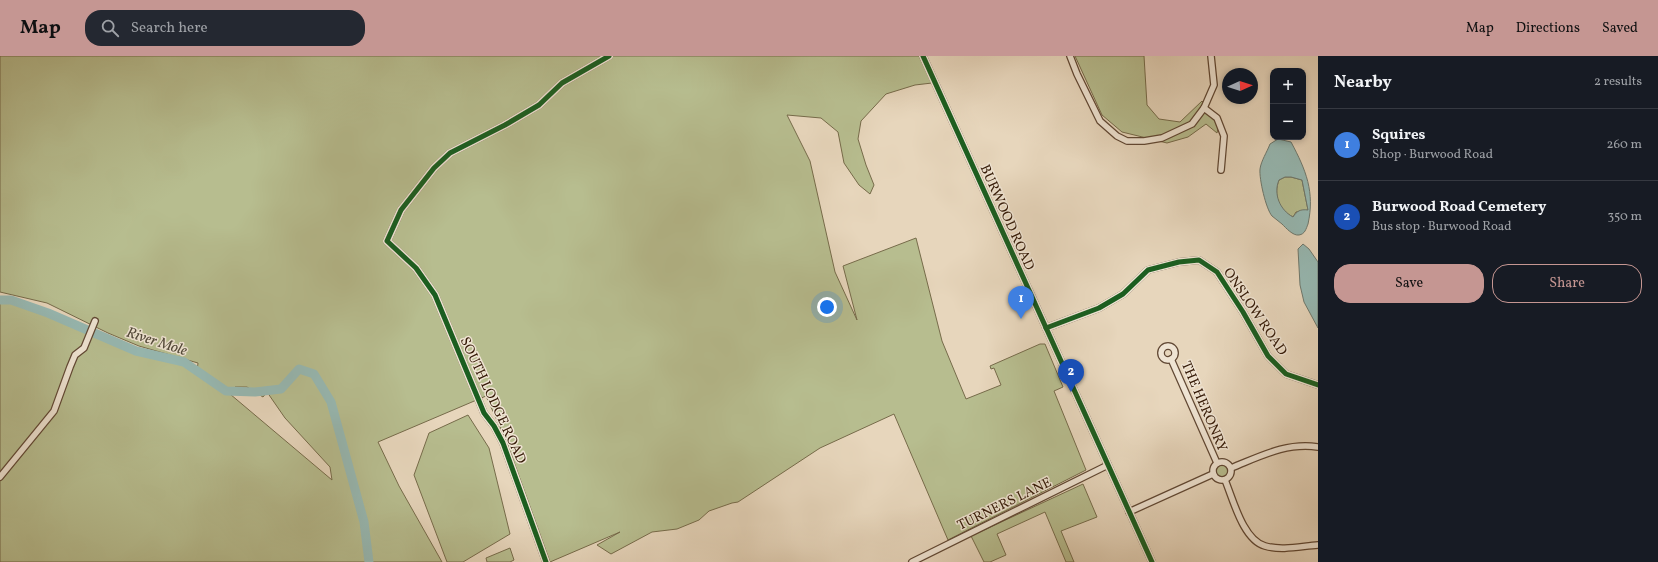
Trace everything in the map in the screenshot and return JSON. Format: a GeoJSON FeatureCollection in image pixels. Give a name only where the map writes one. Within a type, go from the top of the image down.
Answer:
{"type":"FeatureCollection","features":[{"type":"Feature","properties":{"kind":"street"},"geometry":{"type":"LineString","coordinates":[[596,56],[602,60],[609,56]]}},
{"type":"Feature","properties":{"kind":"street","name":"BURWOOD ROAD"},"geometry":{"type":"LineString","coordinates":[[923,56],[1152,562]]}},
{"type":"Feature","properties":{"kind":"street"},"geometry":{"type":"LineString","coordinates":[[1070,56],[1076,74],[1100,121],[1117,136],[1127,141],[1144,141],[1162,138],[1192,124],[1204,108],[1214,85],[1211,56]]}},
{"type":"Feature","properties":{"kind":"street","name":"SOUTH LODGE ROAD"},"geometry":{"type":"LineString","coordinates":[[546,562],[503,443],[494,426],[484,413],[435,295],[416,268],[387,241],[401,210],[434,168],[450,153],[539,105],[562,83],[602,60]]}},
{"type":"Feature","properties":{"kind":"street"},"geometry":{"type":"LineString","coordinates":[[1204,108],[1217,118],[1224,136],[1221,170]]}},
{"type":"Feature","properties":{"kind":"street","name":"ONSLOW ROAD"},"geometry":{"type":"LineString","coordinates":[[1046,328],[1099,308],[1123,294],[1148,270],[1180,262],[1199,260],[1217,272],[1243,312],[1268,356],[1286,374],[1318,385]]}},
{"type":"Feature","properties":{"kind":"street"},"geometry":{"type":"LineString","coordinates":[[0,477],[54,411],[72,361],[75,355],[84,348],[96,321]]}},
{"type":"Feature","properties":{"kind":"street","name":"THE HERONRY"},"geometry":{"type":"LineString","coordinates":[[1171,359],[1216,463]]}},
{"type":"Feature","properties":{"kind":"street"},"geometry":{"type":"LineString","coordinates":[[1231,468],[1290,446],[1318,447]]}},
{"type":"Feature","properties":{"kind":"street"},"geometry":{"type":"LineString","coordinates":[[1224,462],[1231,468],[1231,474],[1225,480],[1218,480],[1213,474],[1213,468],[1216,463],[1224,462]]}},
{"type":"Feature","properties":{"kind":"street","name":"TURNERS LANE"},"geometry":{"type":"LineString","coordinates":[[912,562],[1108,465]]}},
{"type":"Feature","properties":{"kind":"street"},"geometry":{"type":"LineString","coordinates":[[1129,512],[1213,474]]}},
{"type":"Feature","properties":{"kind":"street"},"geometry":{"type":"LineString","coordinates":[[1225,480],[1245,526],[1253,540],[1265,546],[1273,547],[1318,545]]}},
{"type":"Feature","properties":{"kind":"green space"},"geometry":{"type":"Polygon","coordinates":[[[0,56],[919,56],[932,83],[915,85],[886,94],[861,121],[858,139],[874,185],[870,194],[859,185],[844,163],[838,132],[821,118],[787,115],[810,161],[835,272],[857,320],[843,266],[916,238],[942,341],[966,399],[1001,385],[994,368],[991,369],[990,366],[1040,344],[1045,344],[1063,387],[1054,391],[1086,470],[948,540],[894,414],[820,448],[738,502],[709,511],[699,520],[677,529],[652,532],[611,554],[597,545],[620,532],[550,562],[506,440],[486,396],[378,442],[399,486],[442,562],[0,562],[0,298],[48,313],[136,351],[184,362],[197,371],[198,363],[139,346],[108,333],[47,303],[0,292],[0,56]],[[235,387],[230,394],[332,480],[330,467],[285,418],[267,392],[263,397],[247,387],[235,387]]]}},
{"type":"Feature","properties":{"kind":"green space"},"geometry":{"type":"Polygon","coordinates":[[[1075,56],[1144,56],[1147,105],[1159,119],[1180,122],[1202,101],[1220,120],[1217,133],[1206,124],[1188,137],[1167,143],[1122,132],[1102,115],[1075,56]]]}},
{"type":"Feature","properties":{"kind":"green space"},"geometry":{"type":"Polygon","coordinates":[[[1285,177],[1302,180],[1308,210],[1296,212],[1293,217],[1284,210],[1278,202],[1277,186],[1279,180],[1285,177]]]}},
{"type":"Feature","properties":{"kind":"green space"},"geometry":{"type":"Polygon","coordinates":[[[468,415],[489,448],[510,534],[463,562],[447,562],[414,475],[429,433],[468,415]]]}},
{"type":"Feature","properties":{"kind":"green space"},"geometry":{"type":"Polygon","coordinates":[[[1222,463],[1229,468],[1230,471],[1225,478],[1222,479],[1215,474],[1214,471],[1219,464],[1222,463]]]}},
{"type":"Feature","properties":{"kind":"green space"},"geometry":{"type":"Polygon","coordinates":[[[1083,484],[1097,517],[1061,531],[1074,562],[1066,562],[1045,512],[997,534],[1006,555],[990,562],[984,562],[971,536],[1083,484]]]}},
{"type":"Feature","properties":{"kind":"green space"},"geometry":{"type":"Polygon","coordinates":[[[510,548],[514,560],[510,562],[487,562],[486,558],[510,548]]]}},
{"type":"Feature","properties":{"kind":"water"},"geometry":{"type":"Polygon","coordinates":[[[1276,140],[1282,140],[1291,142],[1301,162],[1310,191],[1310,212],[1307,228],[1299,235],[1294,234],[1272,216],[1267,207],[1260,174],[1263,160],[1270,144],[1276,140]],[[1285,177],[1279,180],[1277,185],[1277,196],[1281,206],[1293,217],[1299,211],[1308,210],[1302,180],[1285,177]]]}},
{"type":"Feature","properties":{"kind":"water"},"geometry":{"type":"Polygon","coordinates":[[[1303,244],[1309,249],[1318,262],[1318,328],[1304,302],[1300,285],[1298,249],[1303,244]]]}},
{"type":"Feature","properties":{"kind":"waterway","name":"River Mole"},"geometry":{"type":"LineString","coordinates":[[0,300],[11,300],[48,313],[136,351],[184,362],[226,391],[255,392],[281,389],[299,369],[314,374],[331,402],[364,522],[369,562]]}},
{"type":"Feature","properties":{"kind":"cycle path"},"geometry":{"type":"LineString","coordinates":[[546,562],[503,443],[494,426],[484,413],[435,295],[416,268],[387,241],[401,210],[434,168],[450,153],[505,125],[539,105],[562,83],[609,56]]}},
{"type":"Feature","properties":{"kind":"cycle path"},"geometry":{"type":"LineString","coordinates":[[923,56],[1152,562]]}},
{"type":"Feature","properties":{"kind":"cycle path"},"geometry":{"type":"LineString","coordinates":[[1046,328],[1099,308],[1123,294],[1148,270],[1179,262],[1199,260],[1217,272],[1243,312],[1268,356],[1286,374],[1318,385]]}},
{"type":"Feature","properties":{"kind":"place","name":"Squires"},"geometry":{"type":"Point","coordinates":[1021,319]}},
{"type":"Feature","properties":{"kind":"place","name":"Burwood Road Cemetery"},"geometry":{"type":"Point","coordinates":[1071,392]}}]}
